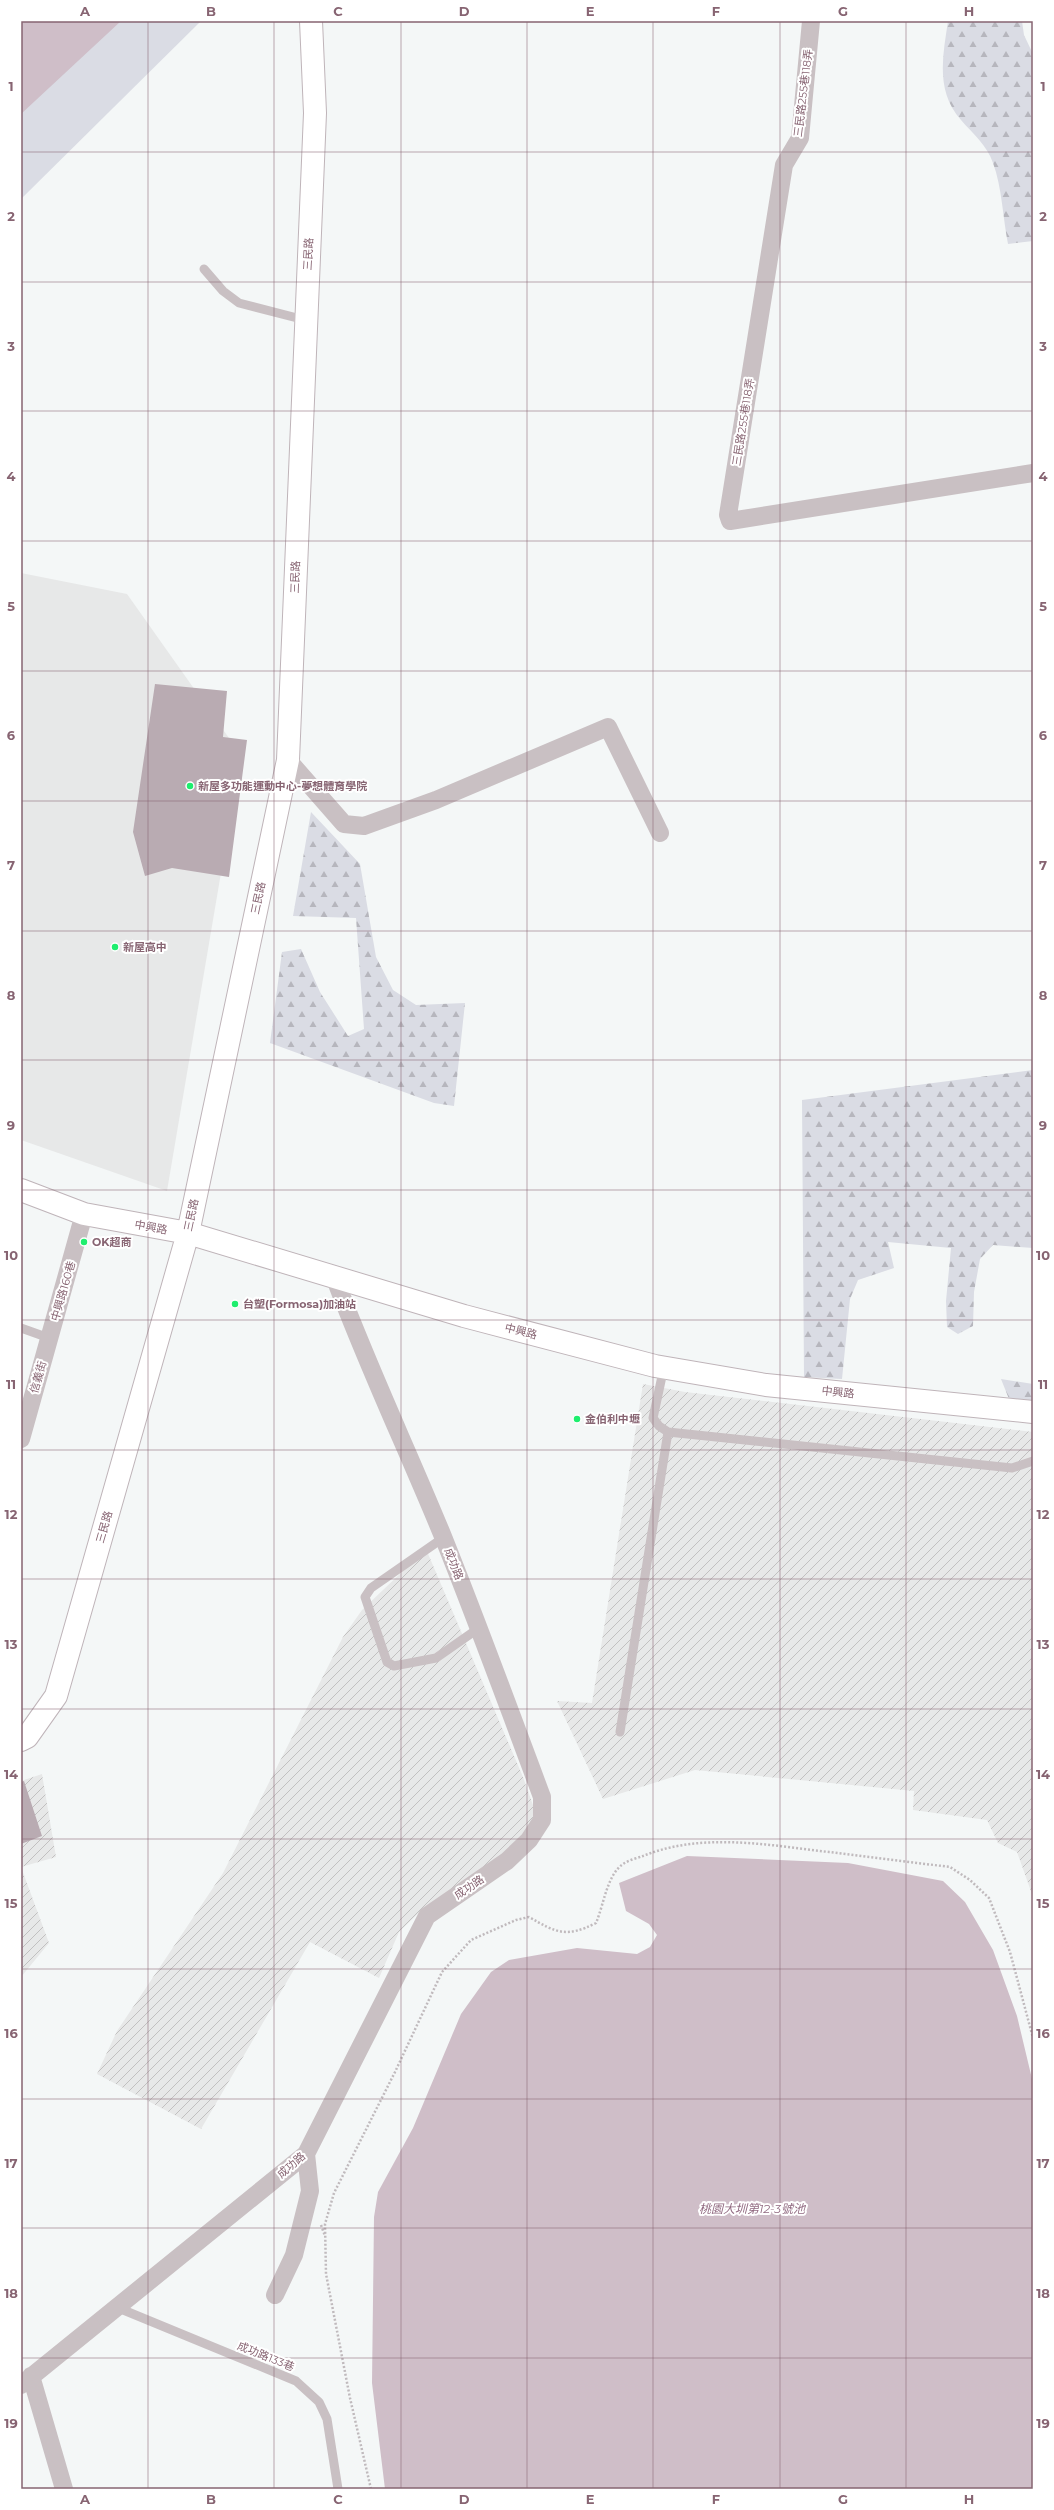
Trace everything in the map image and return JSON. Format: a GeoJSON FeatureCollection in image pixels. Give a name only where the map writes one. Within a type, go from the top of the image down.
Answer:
{"type":"FeatureCollection","features":[{"type":"Feature","properties":{"kind":"street","name":"三民路"},"geometry":{"type":"LineString","coordinates":[[21,1740],[27,1738],[56,1696],[188,1233],[288,760],[305,320],[315,113],[311,21]]}},
{"type":"Feature","properties":{"kind":"street","name":"三民路255巷118弄"},"geometry":{"type":"LineString","coordinates":[[811,21],[800,138],[784,165],[728,515],[730,522],[1033,472]]}},
{"type":"Feature","properties":{"kind":"street"},"geometry":{"type":"LineString","coordinates":[[288,760],[344,824],[364,826],[436,800],[608,727],[660,833]]}},
{"type":"Feature","properties":{"kind":"street","name":"中興路"},"geometry":{"type":"LineString","coordinates":[[21,1190],[84,1214],[188,1233],[464,1316],[664,1367],[766,1385],[1033,1412]]}},
{"type":"Feature","properties":{"kind":"street","name":"中興路160巷"},"geometry":{"type":"LineString","coordinates":[[49,1338],[84,1214]]}},
{"type":"Feature","properties":{"kind":"street","name":"成功路"},"geometry":{"type":"LineString","coordinates":[[26,2380],[306,2154],[427,1916],[507,1860],[529,1840],[542,1820],[542,1797],[479,1628],[444,1538],[356,1335],[334,1276]]}},
{"type":"Feature","properties":{"kind":"street","name":"信義街"},"geometry":{"type":"LineString","coordinates":[[21,1439],[49,1338]]}},
{"type":"Feature","properties":{"kind":"street"},"geometry":{"type":"LineString","coordinates":[[275,2295],[294,2255],[310,2191],[306,2154]]}},
{"type":"Feature","properties":{"kind":"street"},"geometry":{"type":"LineString","coordinates":[[26,2380],[64,2489]]}},
{"type":"Feature","properties":{"kind":"lane"},"geometry":{"type":"LineString","coordinates":[[204,269],[223,291],[239,303],[305,320]]}},
{"type":"Feature","properties":{"kind":"lane"},"geometry":{"type":"LineString","coordinates":[[21,1328],[49,1338]]}},
{"type":"Feature","properties":{"kind":"lane"},"geometry":{"type":"LineString","coordinates":[[664,1367],[653,1418],[659,1426],[668,1432],[1012,1468],[1033,1461]]}},
{"type":"Feature","properties":{"kind":"lane"},"geometry":{"type":"LineString","coordinates":[[620,1732],[668,1432]]}},
{"type":"Feature","properties":{"kind":"lane"},"geometry":{"type":"LineString","coordinates":[[444,1538],[371,1588],[365,1597],[387,1662],[394,1666],[436,1658],[479,1628]]}},
{"type":"Feature","properties":{"kind":"lane","name":"成功路133巷"},"geometry":{"type":"LineString","coordinates":[[116,2307],[296,2381],[319,2402],[327,2419],[338,2489]]}},
{"type":"Feature","properties":{"kind":"path"},"geometry":{"type":"LineString","coordinates":[[371,2489],[350,2398],[326,2274],[325,2224],[334,2193],[395,2072],[442,1972],[471,1940],[516,1920],[529,1917],[543,1925],[567,1934],[582,1930],[596,1923],[604,1903],[608,1883],[614,1872],[624,1864],[654,1851],[692,1843],[743,1842],[950,1867],[970,1880],[989,1898],[1010,1952],[1033,2038]]}},
{"type":"Feature","properties":{"kind":"shaded area","name":"新屋高中"},"geometry":{"type":"Polygon","coordinates":[[[21,573],[127,594],[241,755],[167,1191],[21,1140],[21,573]]]}},
{"type":"Feature","properties":{"kind":"shaded area"},"geometry":{"type":"Polygon","coordinates":[[[643,1384],[685,1392],[1033,1432],[1033,1897],[1017,1852],[998,1843],[987,1820],[913,1810],[914,1791],[695,1770],[603,1799],[557,1701],[592,1703],[643,1384]]]}},
{"type":"Feature","properties":{"kind":"shaded area"},"geometry":{"type":"Polygon","coordinates":[[[426,1549],[523,1777],[534,1808],[532,1826],[510,1852],[425,1907],[399,1932],[379,1978],[310,1942],[201,2129],[97,2074],[117,2031],[223,1873],[343,1637],[362,1610],[426,1549]]]}},
{"type":"Feature","properties":{"kind":"shaded area"},"geometry":{"type":"Polygon","coordinates":[[[42,1774],[56,1857],[21,1867],[21,1781],[42,1774]]]}},
{"type":"Feature","properties":{"kind":"shaded area"},"geometry":{"type":"Polygon","coordinates":[[[21,1867],[49,1943],[21,1977],[21,1867]]]}},
{"type":"Feature","properties":{"kind":"green space"},"geometry":{"type":"Polygon","coordinates":[[[21,21],[201,21],[21,199],[21,21]]]}},
{"type":"Feature","properties":{"kind":"green space"},"geometry":{"type":"Polygon","coordinates":[[[948,21],[1022,21],[1024,35],[1033,54],[1033,241],[1008,244],[996,172],[990,157],[983,145],[953,109],[947,97],[944,85],[943,60],[948,21]]]}},
{"type":"Feature","properties":{"kind":"green space"},"geometry":{"type":"Polygon","coordinates":[[[311,812],[360,864],[376,957],[393,990],[416,1005],[465,1003],[454,1106],[434,1103],[270,1043],[282,952],[301,949],[320,992],[348,1036],[364,1029],[356,918],[293,916],[311,812]]]}},
{"type":"Feature","properties":{"kind":"green space"},"geometry":{"type":"Polygon","coordinates":[[[1033,1070],[1033,1248],[993,1245],[980,1259],[974,1292],[973,1326],[958,1334],[947,1327],[946,1301],[951,1248],[888,1242],[894,1268],[858,1280],[850,1299],[842,1379],[804,1377],[802,1100],[1033,1070]]]}},
{"type":"Feature","properties":{"kind":"green space"},"geometry":{"type":"Polygon","coordinates":[[[1001,1379],[1033,1384],[1033,1403],[1009,1399],[1001,1379]]]}},
{"type":"Feature","properties":{"kind":"water"},"geometry":{"type":"Polygon","coordinates":[[[21,21],[121,21],[21,114],[21,21]]]}},
{"type":"Feature","properties":{"kind":"water","name":"桃園大圳第12-3號池"},"geometry":{"type":"Polygon","coordinates":[[[687,1856],[848,1863],[943,1881],[965,1902],[993,1950],[1017,2016],[1033,2083],[1033,2489],[385,2489],[372,2383],[374,2217],[378,2192],[413,2128],[461,2014],[491,1972],[509,1960],[577,1948],[637,1954],[650,1947],[657,1935],[649,1924],[626,1911],[619,1883],[687,1856]]]}},
{"type":"Feature","properties":{"kind":"building","name":"新屋多功能運動中心-夢想體育學院"},"geometry":{"type":"Polygon","coordinates":[[[155,684],[227,691],[223,737],[247,740],[229,877],[172,868],[145,876],[133,832],[155,684]]]}},
{"type":"Feature","properties":{"kind":"building"},"geometry":{"type":"Polygon","coordinates":[[[24,1781],[42,1836],[21,1844],[21,1782],[24,1781]]]}},
{"type":"Feature","properties":{"kind":"place","name":"新屋多功能運動中心-夢想體育學院"},"geometry":{"type":"Point","coordinates":[190,786]}},
{"type":"Feature","properties":{"kind":"place","name":"新屋高中"},"geometry":{"type":"Point","coordinates":[115,947]}},
{"type":"Feature","properties":{"kind":"place","name":"OK超商"},"geometry":{"type":"Point","coordinates":[84,1242]}},
{"type":"Feature","properties":{"kind":"place","name":"台塑(Formosa)加油站"},"geometry":{"type":"Point","coordinates":[235,1304]}},
{"type":"Feature","properties":{"kind":"place","name":"金伯利中壢"},"geometry":{"type":"Point","coordinates":[577,1419]}}]}
